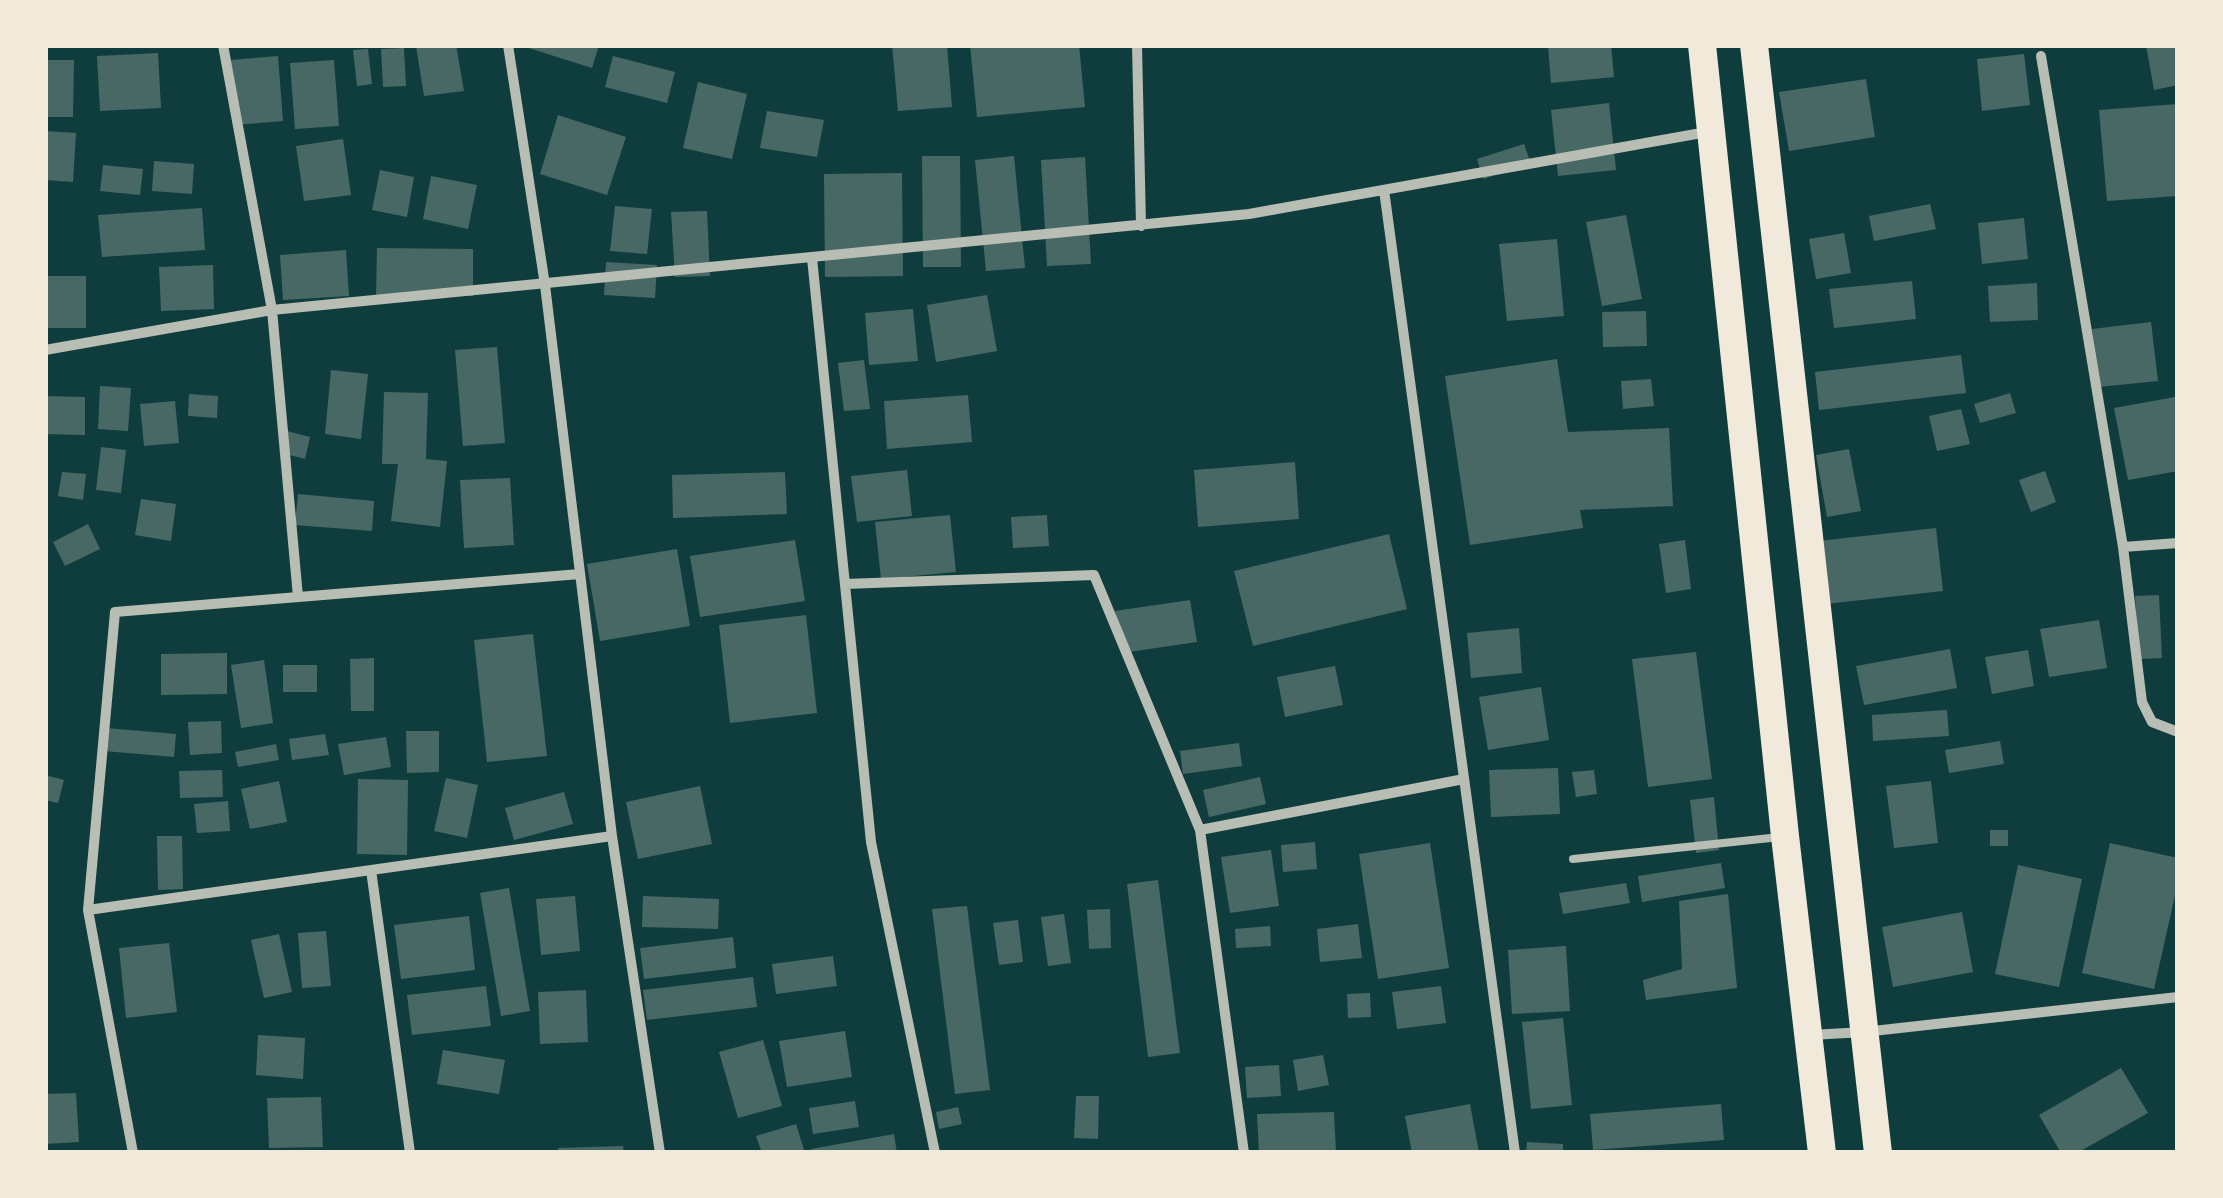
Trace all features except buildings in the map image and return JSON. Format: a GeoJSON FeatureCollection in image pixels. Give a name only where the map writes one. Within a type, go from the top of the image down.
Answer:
{"type":"FeatureCollection","features":[{"type":"Feature","properties":{"kind":"highway"},"geometry":{"type":"LineString","coordinates":[[1702,45],[1822,1153]]}},
{"type":"Feature","properties":{"kind":"highway"},"geometry":{"type":"LineString","coordinates":[[1754,45],[1878,1153]]}},
{"type":"Feature","properties":{"kind":"street"},"geometry":{"type":"LineString","coordinates":[[222,45],[272,310],[298,597]]}},
{"type":"Feature","properties":{"kind":"street"},"geometry":{"type":"LineString","coordinates":[[508,45],[546,285],[612,836],[660,1153]]}},
{"type":"Feature","properties":{"kind":"street"},"geometry":{"type":"LineString","coordinates":[[1136,45],[1141,226]]}},
{"type":"Feature","properties":{"kind":"street"},"geometry":{"type":"LineString","coordinates":[[2041,56],[2123,547],[2142,702],[2152,722],[2178,732]]}},
{"type":"Feature","properties":{"kind":"street"},"geometry":{"type":"LineString","coordinates":[[45,350],[272,310],[1249,214],[1712,131]]}},
{"type":"Feature","properties":{"kind":"street"},"geometry":{"type":"LineString","coordinates":[[1384,190],[1515,1153]]}},
{"type":"Feature","properties":{"kind":"street"},"geometry":{"type":"LineString","coordinates":[[812,258],[871,842],[935,1153]]}},
{"type":"Feature","properties":{"kind":"street"},"geometry":{"type":"LineString","coordinates":[[2123,547],[2178,543]]}},
{"type":"Feature","properties":{"kind":"street"},"geometry":{"type":"LineString","coordinates":[[133,1153],[88,910],[116,612],[580,574]]}},
{"type":"Feature","properties":{"kind":"street"},"geometry":{"type":"LineString","coordinates":[[845,584],[1094,575],[1200,830],[1244,1153]]}},
{"type":"Feature","properties":{"kind":"street"},"geometry":{"type":"LineString","coordinates":[[1200,830],[1464,779]]}},
{"type":"Feature","properties":{"kind":"street"},"geometry":{"type":"LineString","coordinates":[[88,910],[612,836]]}},
{"type":"Feature","properties":{"kind":"street"},"geometry":{"type":"LineString","coordinates":[[371,870],[410,1153]]}},
{"type":"Feature","properties":{"kind":"street"},"geometry":{"type":"LineString","coordinates":[[1808,1035],[2178,997]]}},
{"type":"Feature","properties":{"kind":"lane"},"geometry":{"type":"LineString","coordinates":[[1573,858],[1785,836]]}}]}
